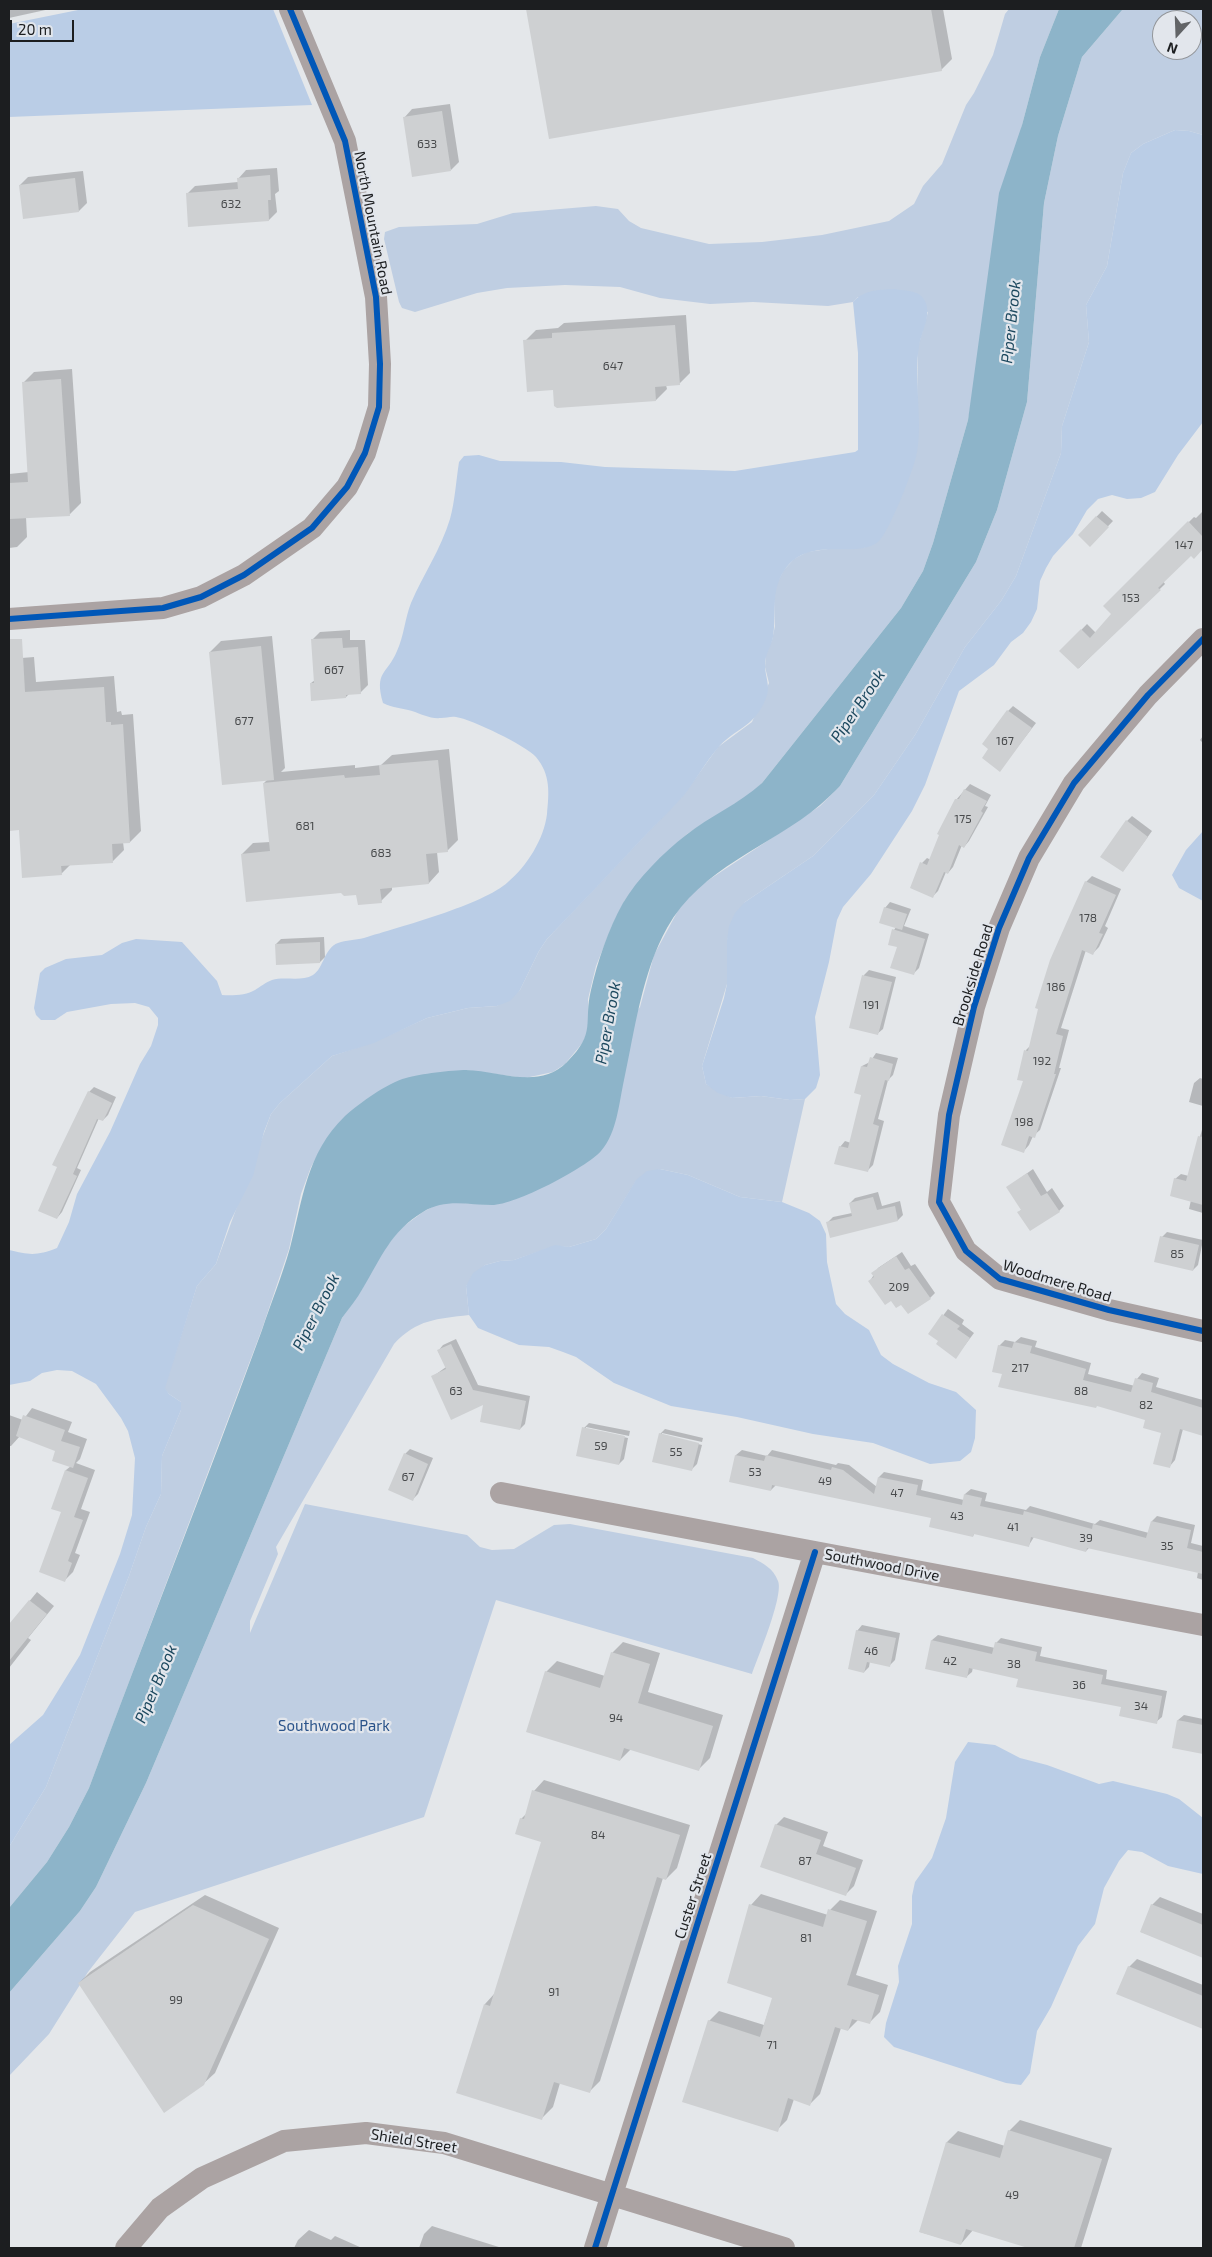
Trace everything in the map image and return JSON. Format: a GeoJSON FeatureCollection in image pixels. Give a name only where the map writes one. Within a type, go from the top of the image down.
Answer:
{"type":"FeatureCollection","features":[{"type":"Feature","properties":{"kind":"street","name":"North Mountain Road"},"geometry":{"type":"LineString","coordinates":[[9,619],[163,608],[200,597],[244,575],[312,528],[347,487],[365,453],[378,407],[380,364],[376,297],[345,142],[290,9]]}},
{"type":"Feature","properties":{"kind":"street","name":"Brookside Road"},"geometry":{"type":"LineString","coordinates":[[939,1202],[949,1115],[974,1007],[999,928],[1029,858],[1074,783],[1148,695],[1203,639]]}},
{"type":"Feature","properties":{"kind":"street","name":"Woodmere Road"},"geometry":{"type":"LineString","coordinates":[[939,1202],[966,1251],[1000,1279],[1109,1310],[1203,1331]]}},
{"type":"Feature","properties":{"kind":"street","name":"Southwood Drive"},"geometry":{"type":"LineString","coordinates":[[501,1493],[1203,1626]]}},
{"type":"Feature","properties":{"kind":"street","name":"Custer Street"},"geometry":{"type":"LineString","coordinates":[[595,2248],[815,1552]]}},
{"type":"Feature","properties":{"kind":"street","name":"Shield Street"},"geometry":{"type":"LineString","coordinates":[[126,2248],[160,2208],[202,2178],[284,2141],[366,2133],[444,2143],[784,2248]]}},
{"type":"Feature","properties":{"kind":"green space"},"geometry":{"type":"Polygon","coordinates":[[[1009,9],[1059,9],[1040,57],[1022,125],[968,420],[933,543],[923,571],[901,608],[762,783],[752,793],[687,834],[655,864],[625,900],[596,966],[588,999],[589,1027],[584,1041],[565,1064],[553,1072],[525,1078],[465,1070],[379,1092],[342,1120],[324,1143],[311,1167],[301,1194],[289,1249],[262,1329],[89,1788],[69,1827],[47,1862],[9,1908],[9,1847],[46,1787],[129,1576],[146,1527],[161,1494],[162,1456],[181,1410],[181,1402],[164,1388],[197,1286],[216,1264],[271,1114],[280,1103],[332,1056],[374,1042],[427,1018],[468,1008],[497,1006],[520,990],[547,939],[685,793],[718,747],[752,722],[769,683],[765,667],[766,653],[772,640],[775,626],[774,597],[777,583],[784,570],[794,559],[807,552],[835,548],[864,548],[918,443],[918,347],[928,312],[858,297],[853,302],[828,306],[753,302],[710,304],[660,298],[620,287],[565,285],[507,288],[477,293],[415,312],[402,308],[399,302],[384,239],[385,232],[399,227],[477,224],[513,213],[596,206],[618,209],[629,221],[641,228],[709,244],[762,242],[822,235],[889,221],[914,204],[923,186],[942,164],[966,105],[993,55],[1005,14],[1009,9]]]}},
{"type":"Feature","properties":{"kind":"green space","name":"Southwood Park"},"geometry":{"type":"Polygon","coordinates":[[[1123,9],[1203,9],[1203,135],[1175,130],[1143,144],[1131,153],[1123,173],[1107,266],[1086,305],[1089,342],[1062,426],[1061,453],[1016,576],[1001,601],[965,647],[915,735],[874,795],[813,856],[745,902],[727,940],[727,984],[702,1066],[706,1084],[732,1098],[761,1096],[790,1100],[805,1099],[782,1202],[740,1197],[688,1175],[660,1169],[636,1181],[606,1229],[596,1239],[569,1247],[555,1246],[514,1260],[485,1265],[466,1286],[469,1315],[437,1319],[419,1325],[411,1329],[394,1344],[276,1547],[278,1554],[250,1621],[250,1633],[305,1504],[467,1535],[480,1547],[492,1550],[514,1549],[554,1525],[570,1524],[753,1558],[768,1567],[774,1573],[779,1588],[770,1626],[752,1674],[496,1600],[424,1817],[135,1912],[88,1972],[49,2034],[9,2076],[9,1993],[80,1911],[96,1887],[146,1783],[342,1318],[362,1289],[382,1252],[400,1229],[436,1205],[450,1202],[494,1205],[640,1007],[654,955],[681,905],[701,885],[820,806],[840,786],[976,562],[997,510],[1027,402],[1044,203],[1058,136],[1082,57],[1123,9]]]}},
{"type":"Feature","properties":{"kind":"shaded area"},"geometry":{"type":"Polygon","coordinates":[[[83,9],[273,9],[312,105],[9,117],[9,24],[83,9]]]}},
{"type":"Feature","properties":{"kind":"shaded area"},"geometry":{"type":"Polygon","coordinates":[[[1175,130],[1203,135],[1203,422],[1178,455],[1155,492],[1141,498],[1127,499],[1112,495],[1098,499],[1087,510],[1073,534],[1053,556],[1046,568],[1040,581],[1037,609],[1031,622],[1023,633],[1011,642],[994,665],[959,691],[925,785],[912,811],[871,874],[843,907],[837,920],[815,1017],[820,1075],[816,1088],[805,1099],[790,1100],[761,1096],[732,1098],[718,1093],[706,1084],[702,1066],[724,998],[727,984],[727,940],[729,926],[735,913],[745,902],[813,856],[874,795],[915,735],[965,647],[1001,601],[1016,576],[1061,453],[1062,426],[1089,342],[1086,305],[1107,266],[1123,173],[1131,153],[1143,144],[1175,130]]]}},
{"type":"Feature","properties":{"kind":"shaded area"},"geometry":{"type":"Polygon","coordinates":[[[895,289],[921,295],[927,310],[917,360],[919,431],[914,465],[894,515],[878,542],[868,547],[857,549],[818,550],[806,553],[794,560],[784,571],[775,595],[773,637],[765,661],[768,685],[767,694],[756,716],[723,742],[680,800],[547,939],[520,990],[510,1001],[497,1006],[468,1008],[427,1018],[374,1043],[332,1056],[280,1103],[271,1114],[264,1132],[253,1176],[230,1222],[216,1264],[197,1286],[165,1388],[169,1394],[181,1402],[181,1410],[162,1456],[161,1494],[146,1527],[129,1576],[46,1787],[9,1847],[9,1745],[43,1715],[80,1655],[120,1554],[132,1515],[135,1458],[128,1431],[121,1418],[96,1384],[72,1371],[57,1370],[42,1373],[30,1381],[9,1385],[9,1250],[33,1254],[57,1248],[69,1222],[77,1194],[110,1132],[140,1064],[151,1046],[158,1025],[158,1018],[149,1007],[135,1003],[111,1004],[67,1012],[55,1020],[41,1020],[36,1015],[34,1008],[40,973],[45,968],[66,959],[102,955],[122,943],[136,939],[182,942],[217,981],[222,995],[244,994],[252,992],[272,980],[303,978],[313,975],[320,968],[330,949],[338,943],[364,938],[440,915],[480,899],[508,882],[522,868],[534,851],[545,823],[548,784],[541,764],[531,752],[522,746],[463,719],[456,717],[433,718],[383,703],[380,685],[383,674],[393,659],[399,645],[411,603],[442,541],[450,519],[459,462],[464,456],[479,455],[500,461],[561,462],[605,467],[735,471],[855,452],[858,450],[858,353],[853,302],[867,292],[895,289]]]}},
{"type":"Feature","properties":{"kind":"shaded area"},"geometry":{"type":"Polygon","coordinates":[[[1203,831],[1203,901],[1179,888],[1172,875],[1186,850],[1203,831]]]}},
{"type":"Feature","properties":{"kind":"shaded area"},"geometry":{"type":"Polygon","coordinates":[[[660,1169],[688,1175],[740,1197],[782,1202],[809,1213],[820,1221],[826,1234],[827,1262],[836,1304],[845,1314],[869,1330],[881,1355],[893,1364],[929,1383],[956,1392],[976,1410],[975,1438],[971,1452],[960,1461],[930,1464],[873,1443],[813,1434],[737,1417],[671,1406],[614,1383],[576,1357],[549,1347],[519,1345],[478,1328],[469,1315],[466,1286],[473,1273],[485,1265],[514,1260],[555,1245],[569,1247],[596,1239],[606,1229],[636,1180],[647,1171],[660,1169]]]}},
{"type":"Feature","properties":{"kind":"shaded area"},"geometry":{"type":"Polygon","coordinates":[[[968,1742],[995,1745],[1020,1758],[1047,1765],[1099,1784],[1113,1781],[1167,1794],[1179,1799],[1203,1818],[1203,1874],[1168,1866],[1142,1852],[1128,1850],[1119,1861],[1104,1888],[1095,1924],[1078,1946],[1051,2007],[1037,2031],[1030,2073],[1021,2085],[1006,2083],[894,2047],[884,2037],[886,2023],[899,1982],[898,1966],[912,1924],[912,1896],[915,1882],[932,1858],[946,1818],[955,1762],[968,1742]]]}},
{"type":"Feature","properties":{"kind":"water","name":"Piper Brook"},"geometry":{"type":"Polygon","coordinates":[[[1059,9],[1123,9],[1082,57],[1058,136],[1044,203],[1027,402],[997,510],[976,562],[840,786],[820,805],[800,820],[737,860],[698,889],[681,907],[667,928],[658,945],[645,982],[619,1108],[611,1136],[601,1151],[566,1176],[517,1199],[492,1205],[457,1203],[431,1208],[412,1219],[395,1236],[381,1256],[361,1292],[342,1318],[146,1783],[96,1887],[80,1911],[9,1993],[9,1908],[47,1862],[69,1827],[89,1788],[262,1330],[287,1258],[308,1178],[322,1146],[345,1116],[358,1105],[399,1081],[427,1074],[466,1070],[532,1077],[556,1070],[567,1062],[576,1052],[586,1035],[591,990],[608,934],[623,903],[636,884],[651,866],[677,842],[762,783],[901,608],[923,571],[933,543],[968,420],[999,193],[1022,125],[1040,57],[1059,9]]]}},
{"type":"Feature","properties":{"kind":"building"},"geometry":{"type":"Polygon","coordinates":[[[526,9],[931,9],[942,71],[549,139],[526,9]]]}},
{"type":"Feature","properties":{"kind":"building"},"geometry":{"type":"Polygon","coordinates":[[[442,111],[451,171],[412,177],[403,117],[442,111]]]}},
{"type":"Feature","properties":{"kind":"building"},"geometry":{"type":"Polygon","coordinates":[[[270,175],[271,200],[268,200],[269,221],[188,227],[186,193],[238,189],[237,178],[270,175]]]}},
{"type":"Feature","properties":{"kind":"building"},"geometry":{"type":"Polygon","coordinates":[[[75,178],[79,212],[23,219],[19,185],[75,178]]]}},
{"type":"Feature","properties":{"kind":"building"},"geometry":{"type":"Polygon","coordinates":[[[675,325],[680,385],[655,387],[656,401],[557,408],[554,406],[553,390],[527,392],[523,340],[552,338],[552,333],[675,325]]]}},
{"type":"Feature","properties":{"kind":"building"},"geometry":{"type":"Polygon","coordinates":[[[61,379],[70,516],[9,519],[9,483],[28,482],[22,382],[61,379]]]}},
{"type":"Feature","properties":{"kind":"building"},"geometry":{"type":"Polygon","coordinates":[[[1096,516],[1109,527],[1090,547],[1078,535],[1096,516]]]}},
{"type":"Feature","properties":{"kind":"building"},"geometry":{"type":"Polygon","coordinates":[[[1188,521],[1203,537],[1203,549],[1194,559],[1191,556],[1158,588],[1161,590],[1078,669],[1059,651],[1081,629],[1090,638],[1111,614],[1103,606],[1188,521]]]}},
{"type":"Feature","properties":{"kind":"building"},"geometry":{"type":"Polygon","coordinates":[[[342,638],[343,648],[358,647],[361,694],[346,695],[346,698],[311,701],[310,683],[314,683],[311,639],[342,638]]]}},
{"type":"Feature","properties":{"kind":"building"},"geometry":{"type":"Polygon","coordinates":[[[9,639],[22,639],[25,692],[104,687],[106,722],[111,722],[111,725],[123,724],[130,843],[112,844],[113,863],[61,866],[62,875],[22,878],[19,830],[9,831],[9,639]]]}},
{"type":"Feature","properties":{"kind":"building"},"geometry":{"type":"Polygon","coordinates":[[[261,646],[274,780],[222,785],[209,652],[261,646]]]}},
{"type":"Feature","properties":{"kind":"building"},"geometry":{"type":"Polygon","coordinates":[[[1007,710],[1032,728],[1000,772],[982,758],[988,749],[982,744],[1007,710]]]}},
{"type":"Feature","properties":{"kind":"building"},"geometry":{"type":"Polygon","coordinates":[[[438,760],[448,852],[426,854],[429,884],[380,889],[382,903],[358,905],[356,895],[344,896],[341,893],[246,902],[241,854],[270,851],[263,783],[344,775],[345,778],[380,775],[379,765],[438,760]]]}},
{"type":"Feature","properties":{"kind":"building"},"geometry":{"type":"Polygon","coordinates":[[[964,789],[987,801],[981,811],[983,813],[964,848],[959,845],[948,874],[944,872],[933,898],[910,888],[920,862],[927,865],[939,835],[937,834],[955,799],[959,799],[964,789]]]}},
{"type":"Feature","properties":{"kind":"building"},"geometry":{"type":"Polygon","coordinates":[[[1126,820],[1148,837],[1123,872],[1100,857],[1126,820]]]}},
{"type":"Feature","properties":{"kind":"building"},"geometry":{"type":"Polygon","coordinates":[[[1085,881],[1116,895],[1099,933],[1103,934],[1093,955],[1082,950],[1056,1034],[1063,1036],[1054,1074],[1056,1074],[1035,1138],[1029,1136],[1024,1153],[1001,1145],[1023,1081],[1017,1080],[1024,1050],[1028,1051],[1038,1009],[1035,1008],[1050,960],[1085,881]]]}},
{"type":"Feature","properties":{"kind":"building"},"geometry":{"type":"Polygon","coordinates":[[[884,907],[907,914],[902,930],[879,923],[884,907]]]}},
{"type":"Feature","properties":{"kind":"building"},"geometry":{"type":"Polygon","coordinates":[[[892,929],[925,939],[914,975],[890,968],[897,947],[888,945],[892,929]]]}},
{"type":"Feature","properties":{"kind":"building"},"geometry":{"type":"Polygon","coordinates":[[[320,942],[320,963],[276,965],[275,944],[320,942]]]}},
{"type":"Feature","properties":{"kind":"building"},"geometry":{"type":"Polygon","coordinates":[[[862,975],[892,982],[878,1035],[849,1028],[862,975]]]}},
{"type":"Feature","properties":{"kind":"building"},"geometry":{"type":"Polygon","coordinates":[[[870,1057],[893,1064],[889,1081],[885,1080],[873,1124],[879,1126],[868,1172],[834,1164],[839,1146],[848,1148],[861,1095],[854,1093],[861,1066],[867,1067],[870,1057]]]}},
{"type":"Feature","properties":{"kind":"building"},"geometry":{"type":"Polygon","coordinates":[[[88,1091],[112,1103],[103,1121],[97,1119],[73,1174],[77,1176],[57,1219],[38,1211],[57,1167],[52,1165],[88,1091]]]}},
{"type":"Feature","properties":{"kind":"building"},"geometry":{"type":"Polygon","coordinates":[[[1198,1136],[1203,1137],[1203,1205],[1170,1196],[1174,1178],[1186,1181],[1198,1136]]]}},
{"type":"Feature","properties":{"kind":"building"},"geometry":{"type":"Polygon","coordinates":[[[1027,1173],[1041,1196],[1047,1193],[1060,1212],[1030,1231],[1017,1212],[1021,1210],[1006,1187],[1027,1173]]]}},
{"type":"Feature","properties":{"kind":"building"},"geometry":{"type":"Polygon","coordinates":[[[873,1197],[877,1210],[895,1206],[898,1221],[830,1238],[826,1222],[852,1216],[849,1203],[873,1197]]]}},
{"type":"Feature","properties":{"kind":"building"},"geometry":{"type":"Polygon","coordinates":[[[1160,1236],[1199,1245],[1193,1271],[1154,1262],[1160,1236]]]}},
{"type":"Feature","properties":{"kind":"building"},"geometry":{"type":"Polygon","coordinates":[[[896,1256],[905,1270],[909,1268],[931,1299],[908,1314],[901,1305],[896,1308],[891,1301],[885,1305],[868,1281],[874,1277],[871,1273],[896,1256]]]}},
{"type":"Feature","properties":{"kind":"building"},"geometry":{"type":"Polygon","coordinates":[[[942,1314],[960,1326],[957,1329],[970,1338],[956,1359],[936,1344],[938,1341],[928,1334],[942,1314]]]}},
{"type":"Feature","properties":{"kind":"building"},"geometry":{"type":"Polygon","coordinates":[[[1014,1342],[1032,1346],[1030,1353],[1086,1369],[1083,1380],[1131,1392],[1135,1378],[1153,1383],[1151,1392],[1203,1408],[1203,1436],[1180,1429],[1170,1468],[1153,1464],[1161,1433],[1143,1428],[1145,1420],[1097,1406],[1096,1408],[998,1387],[1002,1374],[992,1372],[998,1345],[1012,1348],[1014,1342]]]}},
{"type":"Feature","properties":{"kind":"building"},"geometry":{"type":"Polygon","coordinates":[[[451,1344],[473,1390],[526,1401],[520,1430],[480,1422],[483,1405],[451,1420],[431,1376],[446,1369],[437,1350],[451,1344]]]}},
{"type":"Feature","properties":{"kind":"building"},"geometry":{"type":"Polygon","coordinates":[[[23,1415],[65,1430],[61,1441],[80,1447],[73,1468],[52,1461],[55,1451],[16,1436],[23,1415]]]}},
{"type":"Feature","properties":{"kind":"building"},"geometry":{"type":"Polygon","coordinates":[[[582,1427],[625,1436],[619,1465],[576,1456],[582,1427]]]}},
{"type":"Feature","properties":{"kind":"building"},"geometry":{"type":"Polygon","coordinates":[[[659,1433],[699,1443],[692,1471],[652,1462],[659,1433]]]}},
{"type":"Feature","properties":{"kind":"building"},"geometry":{"type":"Polygon","coordinates":[[[404,1453],[428,1464],[413,1501],[388,1490],[404,1453]]]}},
{"type":"Feature","properties":{"kind":"building"},"geometry":{"type":"Polygon","coordinates":[[[735,1455],[764,1461],[766,1455],[831,1470],[832,1467],[843,1470],[874,1494],[878,1477],[918,1485],[916,1495],[962,1505],[964,1494],[982,1498],[980,1506],[1023,1515],[1024,1511],[1092,1529],[1093,1524],[1146,1538],[1151,1521],[1191,1530],[1187,1548],[1203,1552],[1203,1574],[1087,1548],[1086,1552],[1031,1537],[1029,1547],[974,1534],[973,1537],[929,1527],[931,1518],[772,1485],[771,1491],[729,1482],[735,1455]]]}},
{"type":"Feature","properties":{"kind":"building"},"geometry":{"type":"Polygon","coordinates":[[[65,1470],[88,1478],[74,1517],[83,1520],[68,1561],[72,1563],[65,1582],[39,1572],[61,1512],[51,1509],[65,1470]]]}},
{"type":"Feature","properties":{"kind":"building"},"geometry":{"type":"Polygon","coordinates":[[[29,1600],[47,1614],[9,1661],[9,1624],[29,1600]]]}},
{"type":"Feature","properties":{"kind":"building"},"geometry":{"type":"Polygon","coordinates":[[[856,1630],[896,1638],[890,1667],[867,1662],[864,1673],[848,1669],[856,1630]]]}},
{"type":"Feature","properties":{"kind":"building"},"geometry":{"type":"Polygon","coordinates":[[[931,1640],[992,1654],[995,1642],[1037,1652],[1035,1661],[1103,1675],[1101,1684],[1162,1696],[1157,1724],[1119,1716],[1121,1707],[1016,1687],[1018,1679],[969,1668],[967,1678],[925,1669],[931,1640]]]}},
{"type":"Feature","properties":{"kind":"building"},"geometry":{"type":"Polygon","coordinates":[[[611,1652],[650,1664],[638,1703],[713,1726],[699,1771],[624,1748],[620,1761],[526,1732],[545,1671],[600,1688],[611,1652]]]}},
{"type":"Feature","properties":{"kind":"building"},"geometry":{"type":"Polygon","coordinates":[[[1177,1720],[1203,1725],[1203,1754],[1172,1748],[1177,1720]]]}},
{"type":"Feature","properties":{"kind":"building"},"geometry":{"type":"Polygon","coordinates":[[[532,1790],[680,1835],[666,1880],[657,1877],[590,2093],[554,2082],[542,2120],[456,2093],[484,2004],[490,2006],[541,1842],[515,1834],[520,1818],[524,1819],[532,1790]]]}},
{"type":"Feature","properties":{"kind":"building"},"geometry":{"type":"Polygon","coordinates":[[[775,1824],[821,1840],[816,1854],[856,1868],[846,1896],[760,1867],[775,1824]]]}},
{"type":"Feature","properties":{"kind":"building"},"geometry":{"type":"Polygon","coordinates":[[[749,1904],[823,1927],[828,1909],[867,1921],[847,1985],[879,1995],[870,2024],[852,2019],[848,2031],[835,2027],[810,2106],[788,2098],[778,2132],[682,2102],[708,2020],[760,2037],[772,1998],[727,1983],[749,1904]]]}},
{"type":"Feature","properties":{"kind":"building"},"geometry":{"type":"Polygon","coordinates":[[[1151,1904],[1203,1925],[1203,1958],[1140,1932],[1151,1904]]]}},
{"type":"Feature","properties":{"kind":"building"},"geometry":{"type":"Polygon","coordinates":[[[193,1905],[269,1939],[204,2085],[164,2113],[78,1983],[193,1905]]]}},
{"type":"Feature","properties":{"kind":"building"},"geometry":{"type":"Polygon","coordinates":[[[1128,1966],[1203,1996],[1203,2029],[1116,1994],[1128,1966]]]}},
{"type":"Feature","properties":{"kind":"building"},"geometry":{"type":"Polygon","coordinates":[[[1008,2130],[1102,2159],[1074,2248],[1028,2248],[966,2229],[961,2245],[919,2232],[946,2142],[1000,2158],[1008,2130]]]}},
{"type":"Feature","properties":{"kind":"cycle path"},"geometry":{"type":"LineString","coordinates":[[9,619],[163,608],[201,597],[244,575],[312,528],[347,487],[365,453],[379,407],[380,364],[376,297],[345,141],[290,9]]}},
{"type":"Feature","properties":{"kind":"cycle path"},"geometry":{"type":"LineString","coordinates":[[1203,639],[1148,695],[1074,783],[1029,858],[999,928],[974,1007],[949,1115],[939,1202],[966,1251],[1000,1279],[1109,1310],[1203,1331]]}},
{"type":"Feature","properties":{"kind":"cycle path"},"geometry":{"type":"LineString","coordinates":[[595,2248],[815,1552]]}}]}
